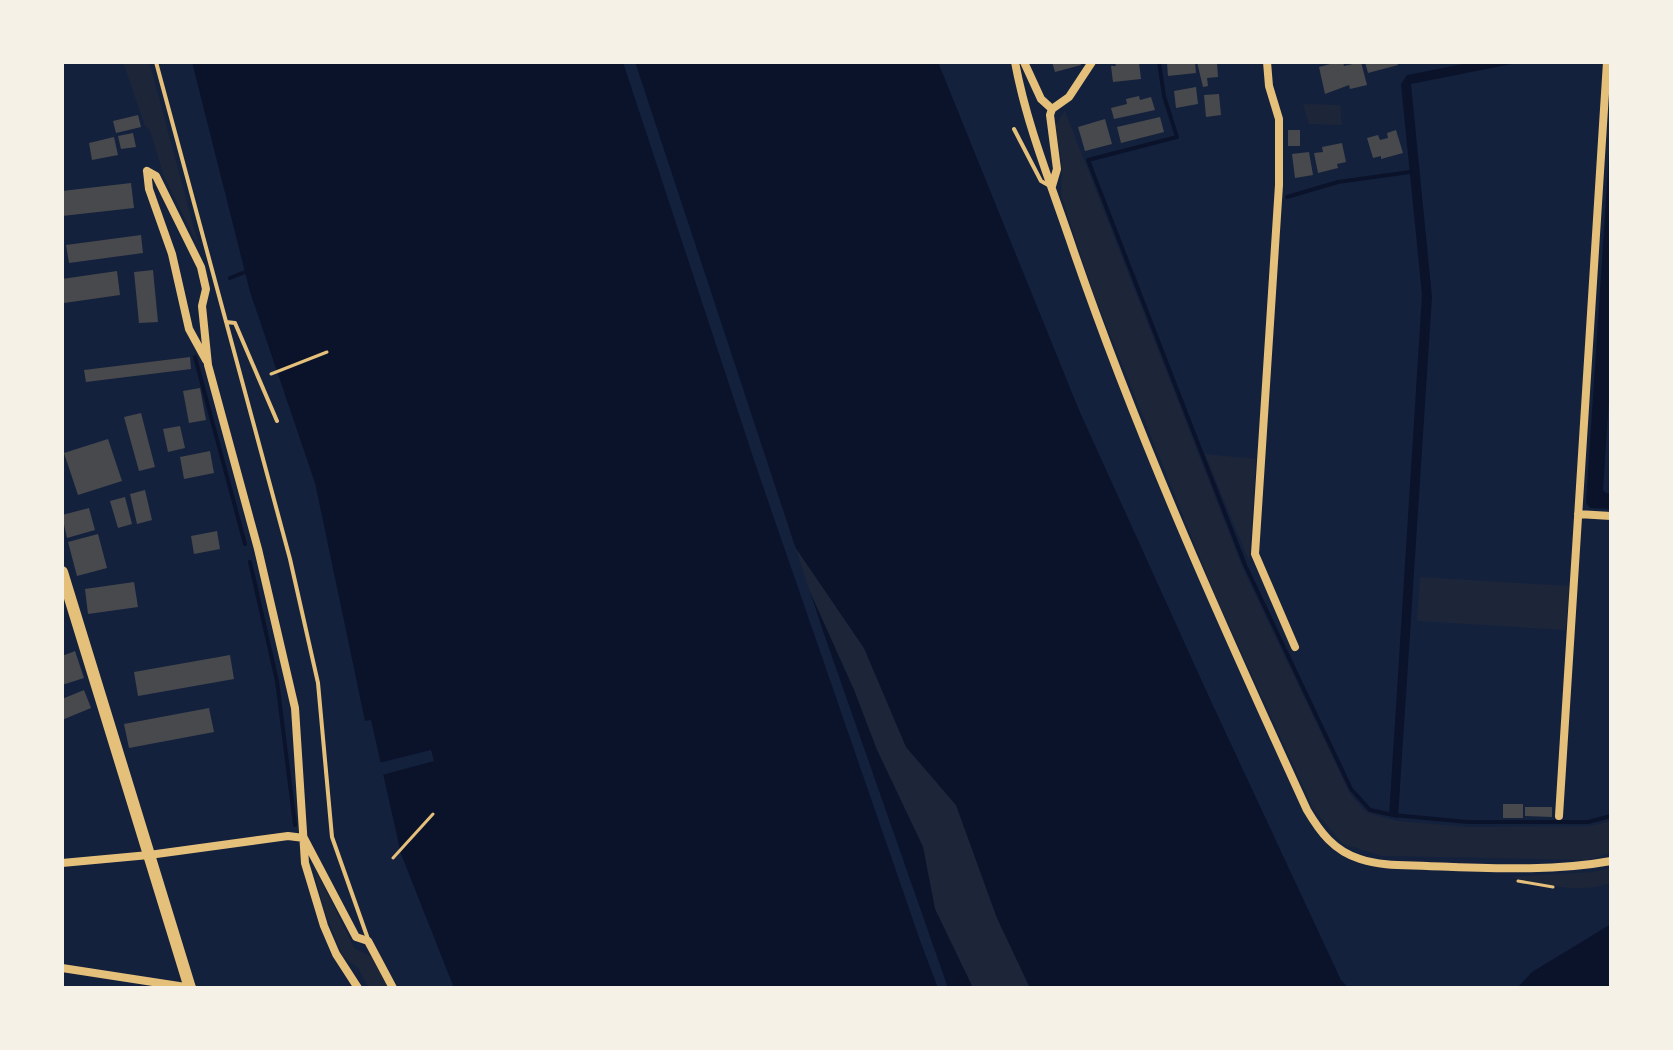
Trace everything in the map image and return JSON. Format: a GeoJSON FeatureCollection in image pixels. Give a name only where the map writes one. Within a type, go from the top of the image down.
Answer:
{"type":"FeatureCollection","features":[{"type":"Feature","properties":{"kind":"main road"},"geometry":{"type":"LineString","coordinates":[[62,572],[190,988]]}},
{"type":"Feature","properties":{"kind":"street"},"geometry":{"type":"LineString","coordinates":[[1015,62],[1021,95],[1052,187],[1134,414],[1212,601],[1307,810],[1322,834],[1340,850],[1360,859],[1388,864],[1485,868],[1583,866],[1611,861]]}},
{"type":"Feature","properties":{"kind":"street"},"geometry":{"type":"LineString","coordinates":[[1024,62],[1041,99],[1052,109]]}},
{"type":"Feature","properties":{"kind":"street"},"geometry":{"type":"LineString","coordinates":[[1052,187],[1057,169],[1050,129],[1052,109],[1069,97],[1092,62]]}},
{"type":"Feature","properties":{"kind":"street"},"geometry":{"type":"LineString","coordinates":[[1267,62],[1269,86],[1279,119],[1279,185],[1255,554],[1295,647]]}},
{"type":"Feature","properties":{"kind":"street"},"geometry":{"type":"LineString","coordinates":[[1559,816],[1607,62]]}},
{"type":"Feature","properties":{"kind":"street"},"geometry":{"type":"LineString","coordinates":[[208,365],[189,329],[172,254],[149,189],[147,171],[156,176],[205,267],[206,289],[202,306],[208,365],[258,549],[295,708],[305,863],[324,926],[336,954],[358,988]]}},
{"type":"Feature","properties":{"kind":"street"},"geometry":{"type":"LineString","coordinates":[[1578,514],[1611,516]]}},
{"type":"Feature","properties":{"kind":"street"},"geometry":{"type":"LineString","coordinates":[[62,863],[288,836],[304,838]]}},
{"type":"Feature","properties":{"kind":"street"},"geometry":{"type":"LineString","coordinates":[[304,838],[356,937],[368,941],[393,988]]}},
{"type":"Feature","properties":{"kind":"street"},"geometry":{"type":"LineString","coordinates":[[62,968],[190,988]]}},
{"type":"Feature","properties":{"kind":"lane"},"geometry":{"type":"LineString","coordinates":[[156,62],[205,267],[226,322],[290,559],[318,683],[332,837],[368,941]]}},
{"type":"Feature","properties":{"kind":"lane"},"geometry":{"type":"LineString","coordinates":[[1014,129],[1041,181],[1052,187]]}},
{"type":"Feature","properties":{"kind":"lane"},"geometry":{"type":"LineString","coordinates":[[226,322],[235,323],[277,421]]}},
{"type":"Feature","properties":{"kind":"path"},"geometry":{"type":"LineString","coordinates":[[271,374],[327,352]]}},
{"type":"Feature","properties":{"kind":"path"},"geometry":{"type":"LineString","coordinates":[[393,858],[433,814]]}},
{"type":"Feature","properties":{"kind":"shaded area"},"geometry":{"type":"Polygon","coordinates":[[[123,62],[148,62],[199,247],[163,174],[150,130],[145,126],[123,62]]]}},
{"type":"Feature","properties":{"kind":"shaded area"},"geometry":{"type":"Polygon","coordinates":[[[192,62],[938,62],[1079,410],[1341,980],[1349,988],[1030,988],[997,918],[956,805],[906,747],[864,648],[780,525],[854,690],[877,750],[923,847],[935,909],[973,988],[454,988],[401,854],[371,720],[365,721],[315,483],[250,292],[192,62]]]}},
{"type":"Feature","properties":{"kind":"shaded area"},"geometry":{"type":"Polygon","coordinates":[[[1473,62],[1522,62],[1411,84],[1432,297],[1398,818],[1389,816],[1422,295],[1401,84],[1407,75],[1473,62]]]}},
{"type":"Feature","properties":{"kind":"shaded area"},"geometry":{"type":"Polygon","coordinates":[[[1303,104],[1340,105],[1342,125],[1309,124],[1303,104]]]}},
{"type":"Feature","properties":{"kind":"shaded area"},"geometry":{"type":"Polygon","coordinates":[[[1065,111],[1243,569],[1350,794],[1367,813],[1398,821],[1468,827],[1590,826],[1611,821],[1611,852],[1589,860],[1382,856],[1343,844],[1314,810],[1215,595],[1093,292],[1061,195],[1062,161],[1055,126],[1065,111]]]}},
{"type":"Feature","properties":{"kind":"shaded area"},"geometry":{"type":"Polygon","coordinates":[[[1611,122],[1611,370],[1603,490],[1611,494],[1611,509],[1590,508],[1586,503],[1611,122]]]}},
{"type":"Feature","properties":{"kind":"shaded area"},"geometry":{"type":"Polygon","coordinates":[[[1205,454],[1256,459],[1249,561],[1205,454]]]}},
{"type":"Feature","properties":{"kind":"shaded area"},"geometry":{"type":"Polygon","coordinates":[[[777,520],[864,648],[906,747],[956,805],[997,918],[1030,988],[973,988],[935,909],[923,847],[877,750],[854,690],[777,520]]]}},
{"type":"Feature","properties":{"kind":"shaded area"},"geometry":{"type":"Polygon","coordinates":[[[1420,577],[1569,586],[1566,630],[1417,621],[1420,577]]]}},
{"type":"Feature","properties":{"kind":"shaded area"},"geometry":{"type":"Polygon","coordinates":[[[312,862],[354,948],[372,957],[389,988],[369,988],[358,968],[343,957],[324,910],[312,862]]]}},
{"type":"Feature","properties":{"kind":"shaded area"},"geometry":{"type":"Polygon","coordinates":[[[1611,868],[1611,883],[1586,888],[1560,887],[1508,877],[1592,872],[1611,868]]]}},
{"type":"Feature","properties":{"kind":"shaded area"},"geometry":{"type":"Polygon","coordinates":[[[1611,924],[1611,988],[1517,988],[1532,972],[1611,924]]]}},
{"type":"Feature","properties":{"kind":"pier"},"geometry":{"type":"Polygon","coordinates":[[[623,62],[635,62],[824,634],[948,988],[938,988],[921,943],[756,466],[623,62]]]}},
{"type":"Feature","properties":{"kind":"pier"},"geometry":{"type":"Polygon","coordinates":[[[431,750],[434,761],[382,775],[379,763],[431,750]]]}},
{"type":"Feature","properties":{"kind":"building"},"geometry":{"type":"Polygon","coordinates":[[[1052,62],[1080,62],[1081,65],[1055,72],[1052,62]]]}},
{"type":"Feature","properties":{"kind":"building"},"geometry":{"type":"Polygon","coordinates":[[[1139,62],[1141,79],[1113,82],[1111,66],[1116,66],[1115,63],[1139,62]]]}},
{"type":"Feature","properties":{"kind":"building"},"geometry":{"type":"Polygon","coordinates":[[[1195,62],[1196,73],[1168,76],[1167,63],[1195,62]]]}},
{"type":"Feature","properties":{"kind":"building"},"geometry":{"type":"Polygon","coordinates":[[[1197,62],[1217,62],[1218,77],[1207,78],[1208,86],[1203,87],[1197,62]]]}},
{"type":"Feature","properties":{"kind":"building"},"geometry":{"type":"Polygon","coordinates":[[[1343,62],[1344,66],[1361,62],[1367,85],[1350,89],[1349,85],[1325,94],[1319,67],[1343,62]]]}},
{"type":"Feature","properties":{"kind":"building"},"geometry":{"type":"Polygon","coordinates":[[[1365,62],[1397,62],[1398,65],[1368,73],[1365,62]]]}},
{"type":"Feature","properties":{"kind":"building"},"geometry":{"type":"Polygon","coordinates":[[[1196,87],[1198,104],[1176,108],[1174,91],[1196,87]]]}},
{"type":"Feature","properties":{"kind":"building"},"geometry":{"type":"Polygon","coordinates":[[[1219,94],[1221,115],[1206,117],[1204,95],[1219,94]]]}},
{"type":"Feature","properties":{"kind":"building"},"geometry":{"type":"Polygon","coordinates":[[[1139,96],[1140,100],[1151,97],[1155,110],[1114,119],[1111,108],[1127,104],[1126,99],[1139,96]]]}},
{"type":"Feature","properties":{"kind":"building"},"geometry":{"type":"Polygon","coordinates":[[[138,115],[141,127],[116,133],[113,121],[138,115]]]}},
{"type":"Feature","properties":{"kind":"building"},"geometry":{"type":"Polygon","coordinates":[[[1160,117],[1164,132],[1121,143],[1117,127],[1160,117]]]}},
{"type":"Feature","properties":{"kind":"building"},"geometry":{"type":"Polygon","coordinates":[[[1105,119],[1112,144],[1085,151],[1078,127],[1105,119]]]}},
{"type":"Feature","properties":{"kind":"building"},"geometry":{"type":"Polygon","coordinates":[[[1288,130],[1300,130],[1300,146],[1288,146],[1288,130]]]}},
{"type":"Feature","properties":{"kind":"building"},"geometry":{"type":"Polygon","coordinates":[[[1396,130],[1403,153],[1373,158],[1367,138],[1378,135],[1380,140],[1388,138],[1387,133],[1396,130]]]}},
{"type":"Feature","properties":{"kind":"building"},"geometry":{"type":"Polygon","coordinates":[[[133,133],[136,147],[121,149],[118,136],[133,133]]]}},
{"type":"Feature","properties":{"kind":"building"},"geometry":{"type":"Polygon","coordinates":[[[114,137],[118,155],[92,160],[89,143],[114,137]]]}},
{"type":"Feature","properties":{"kind":"building"},"geometry":{"type":"Polygon","coordinates":[[[1342,143],[1346,162],[1337,164],[1338,168],[1318,173],[1314,153],[1323,152],[1322,147],[1342,143]]]}},
{"type":"Feature","properties":{"kind":"building"},"geometry":{"type":"Polygon","coordinates":[[[1309,152],[1313,175],[1295,178],[1292,154],[1309,152]]]}},
{"type":"Feature","properties":{"kind":"building"},"geometry":{"type":"Polygon","coordinates":[[[131,183],[134,208],[62,216],[62,191],[131,183]]]}},
{"type":"Feature","properties":{"kind":"building"},"geometry":{"type":"Polygon","coordinates":[[[141,235],[143,253],[69,263],[66,245],[141,235]]]}},
{"type":"Feature","properties":{"kind":"building"},"geometry":{"type":"Polygon","coordinates":[[[153,270],[158,322],[139,323],[134,272],[153,270]]]}},
{"type":"Feature","properties":{"kind":"building"},"geometry":{"type":"Polygon","coordinates":[[[117,271],[120,295],[64,303],[62,279],[117,271]]]}},
{"type":"Feature","properties":{"kind":"building"},"geometry":{"type":"Polygon","coordinates":[[[190,357],[191,369],[86,382],[84,370],[190,357]]]}},
{"type":"Feature","properties":{"kind":"building"},"geometry":{"type":"Polygon","coordinates":[[[200,388],[206,420],[189,423],[183,391],[200,388]]]}},
{"type":"Feature","properties":{"kind":"building"},"geometry":{"type":"Polygon","coordinates":[[[141,413],[155,467],[139,471],[124,417],[141,413]]]}},
{"type":"Feature","properties":{"kind":"building"},"geometry":{"type":"Polygon","coordinates":[[[180,426],[185,448],[168,452],[163,429],[180,426]]]}},
{"type":"Feature","properties":{"kind":"building"},"geometry":{"type":"Polygon","coordinates":[[[108,439],[122,481],[78,495],[64,453],[108,439]]]}},
{"type":"Feature","properties":{"kind":"building"},"geometry":{"type":"Polygon","coordinates":[[[210,451],[214,473],[184,479],[180,457],[210,451]]]}},
{"type":"Feature","properties":{"kind":"building"},"geometry":{"type":"Polygon","coordinates":[[[145,490],[152,520],[137,524],[130,494],[145,490]]]}},
{"type":"Feature","properties":{"kind":"building"},"geometry":{"type":"Polygon","coordinates":[[[125,497],[132,524],[118,528],[110,501],[125,497]]]}},
{"type":"Feature","properties":{"kind":"building"},"geometry":{"type":"Polygon","coordinates":[[[89,508],[95,530],[67,538],[62,515],[89,508]]]}},
{"type":"Feature","properties":{"kind":"building"},"geometry":{"type":"Polygon","coordinates":[[[217,531],[220,549],[194,554],[191,536],[217,531]]]}},
{"type":"Feature","properties":{"kind":"building"},"geometry":{"type":"Polygon","coordinates":[[[98,534],[107,568],[77,576],[68,542],[98,534]]]}},
{"type":"Feature","properties":{"kind":"building"},"geometry":{"type":"Polygon","coordinates":[[[134,582],[138,607],[88,614],[85,589],[134,582]]]}},
{"type":"Feature","properties":{"kind":"building"},"geometry":{"type":"Polygon","coordinates":[[[75,651],[84,678],[62,685],[62,656],[75,651]]]}},
{"type":"Feature","properties":{"kind":"building"},"geometry":{"type":"Polygon","coordinates":[[[230,655],[234,679],[138,696],[134,672],[230,655]]]}},
{"type":"Feature","properties":{"kind":"building"},"geometry":{"type":"Polygon","coordinates":[[[84,690],[91,708],[62,720],[62,699],[84,690]]]}},
{"type":"Feature","properties":{"kind":"building"},"geometry":{"type":"Polygon","coordinates":[[[209,708],[214,732],[129,748],[124,724],[209,708]]]}},
{"type":"Feature","properties":{"kind":"building"},"geometry":{"type":"Polygon","coordinates":[[[1503,804],[1523,804],[1523,818],[1503,818],[1503,804]]]}},
{"type":"Feature","properties":{"kind":"building"},"geometry":{"type":"Polygon","coordinates":[[[1525,807],[1552,807],[1552,817],[1525,816],[1525,807]]]}},
{"type":"Feature","properties":{"kind":"waterway"},"geometry":{"type":"LineString","coordinates":[[1159,62],[1164,96],[1177,137],[1088,160],[1245,565],[1351,789],[1370,810],[1393,815],[1468,822],[1588,822],[1611,816]]}},
{"type":"Feature","properties":{"kind":"waterway"},"geometry":{"type":"LineString","coordinates":[[1287,197],[1338,182],[1410,172]]}},
{"type":"Feature","properties":{"kind":"waterway"},"geometry":{"type":"LineString","coordinates":[[230,278],[250,270]]}},
{"type":"Feature","properties":{"kind":"waterway"},"geometry":{"type":"LineString","coordinates":[[195,357],[245,544]]}},
{"type":"Feature","properties":{"kind":"waterway"},"geometry":{"type":"LineString","coordinates":[[250,562],[277,681],[295,825]]}}]}
